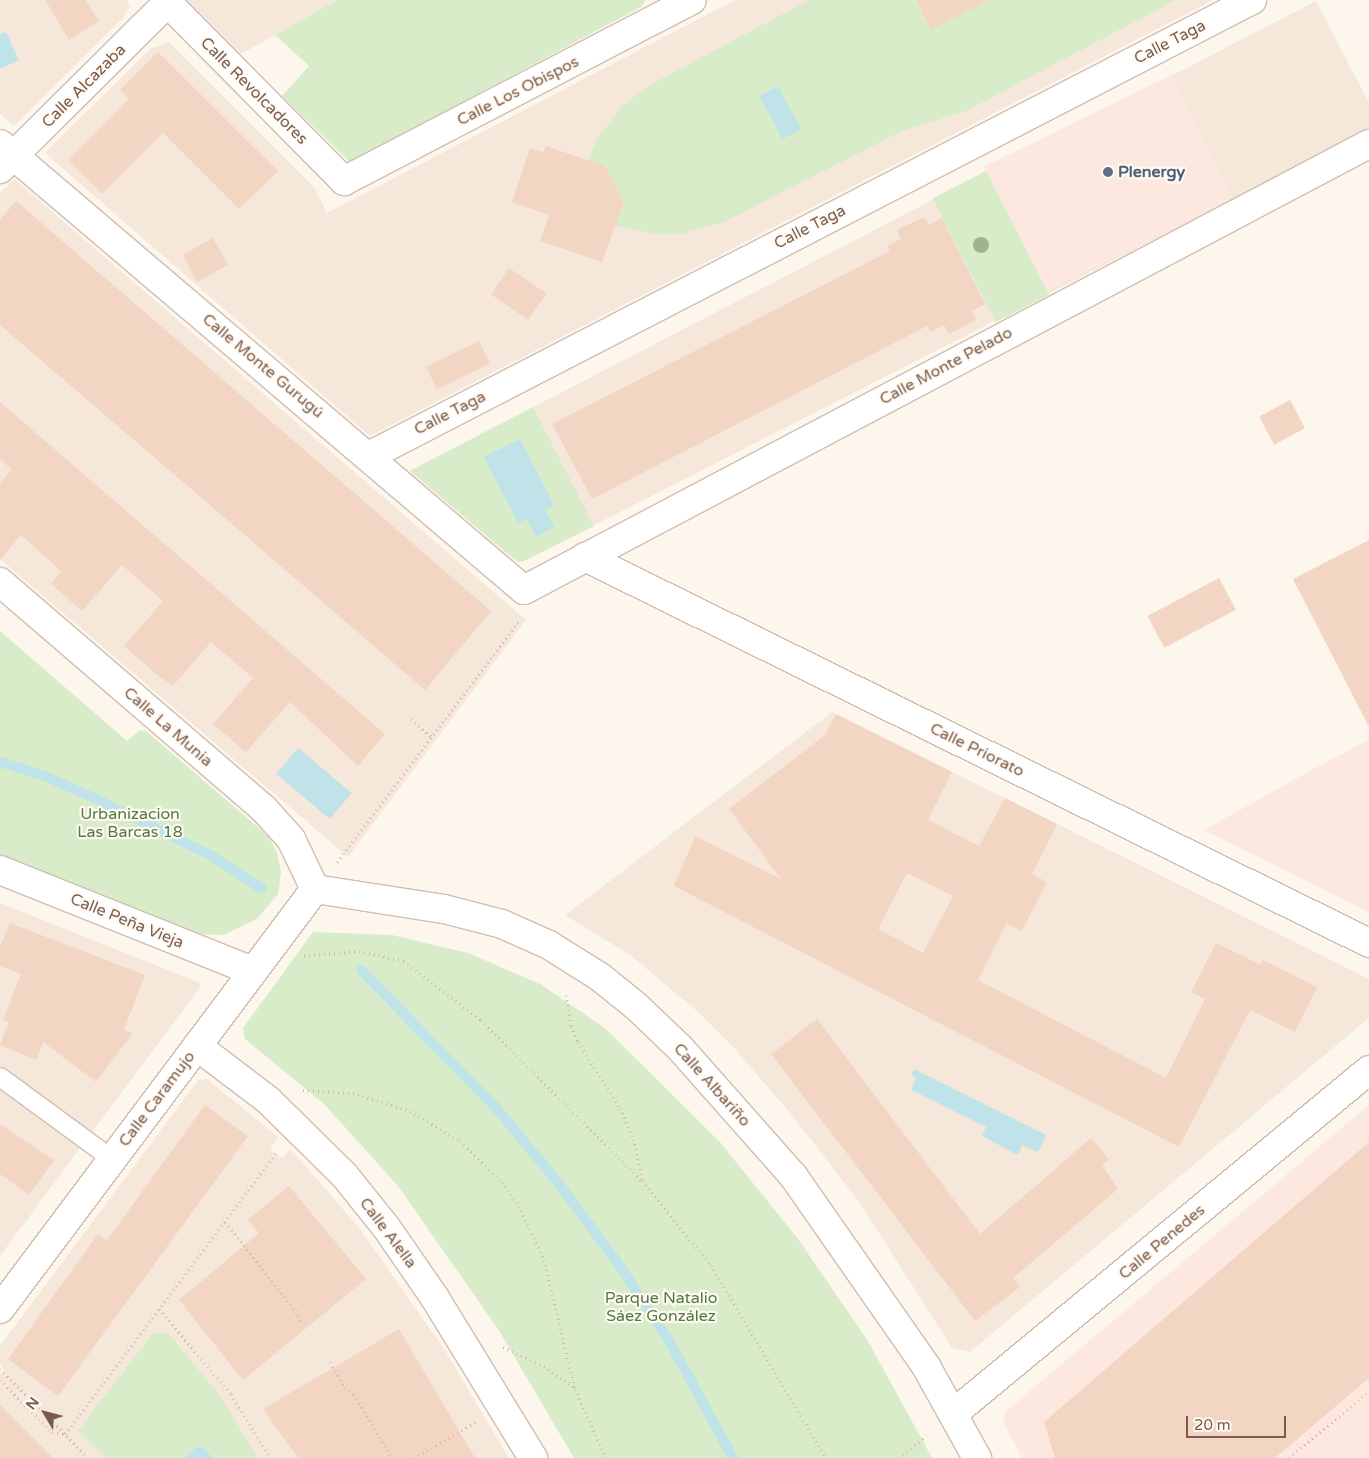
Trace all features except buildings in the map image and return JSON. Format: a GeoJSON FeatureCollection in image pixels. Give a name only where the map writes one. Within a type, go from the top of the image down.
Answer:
{"type":"FeatureCollection","features":[{"type":"Feature","properties":{"kind":"street","name":"Calle Taga"},"geometry":{"type":"LineString","coordinates":[[368,456],[1252,0]]}},
{"type":"Feature","properties":{"kind":"street","name":"Calle Alcazaba"},"geometry":{"type":"LineString","coordinates":[[5,156],[166,1]]}},
{"type":"Feature","properties":{"kind":"street","name":"Calle Revolcadores"},"geometry":{"type":"LineString","coordinates":[[166,1],[344,181]]}},
{"type":"Feature","properties":{"kind":"street","name":"Calle Los Obispos"},"geometry":{"type":"LineString","coordinates":[[344,181],[678,3]]}},
{"type":"Feature","properties":{"kind":"street","name":"Calle Monte Pelado"},"geometry":{"type":"LineString","coordinates":[[524,590],[1369,144]]}},
{"type":"Feature","properties":{"kind":"street","name":"Calle Monte Gurugú"},"geometry":{"type":"LineString","coordinates":[[5,156],[368,456],[524,590]]}},
{"type":"Feature","properties":{"kind":"street","name":"Calle Priorato"},"geometry":{"type":"LineString","coordinates":[[585,557],[1369,943]]}},
{"type":"Feature","properties":{"kind":"street","name":"Calle La Munia"},"geometry":{"type":"LineString","coordinates":[[0,582],[263,808],[291,839],[315,889]]}},
{"type":"Feature","properties":{"kind":"street","name":"Calle Peña Vieja"},"geometry":{"type":"LineString","coordinates":[[0,870],[253,971]]}},
{"type":"Feature","properties":{"kind":"street","name":"Calle Caramujo"},"geometry":{"type":"LineString","coordinates":[[0,1309],[315,889]]}},
{"type":"Feature","properties":{"kind":"street","name":"Calle Albariño"},"geometry":{"type":"LineString","coordinates":[[315,889],[444,909],[502,924],[548,945],[600,977],[636,1006],[680,1048],[794,1177],[927,1368],[954,1413],[977,1458]]}},
{"type":"Feature","properties":{"kind":"street","name":"Calle Alella"},"geometry":{"type":"LineString","coordinates":[[197,1046],[268,1100],[310,1140],[357,1191],[436,1298],[533,1458]]}},
{"type":"Feature","properties":{"kind":"street","name":"Calle Penedes"},"geometry":{"type":"LineString","coordinates":[[954,1413],[1369,1070]]}},
{"type":"Feature","properties":{"kind":"lane"},"geometry":{"type":"LineString","coordinates":[[0,1077],[112,1159]]}},
{"type":"Feature","properties":{"kind":"path"},"geometry":{"type":"LineString","coordinates":[[315,889],[522,617],[524,590]]}},
{"type":"Feature","properties":{"kind":"path"},"geometry":{"type":"LineString","coordinates":[[411,719],[432,737]]}},
{"type":"Feature","properties":{"kind":"path"},"geometry":{"type":"LineString","coordinates":[[300,956],[358,951],[404,961],[482,1020],[642,1181],[711,1265],[826,1458]]}},
{"type":"Feature","properties":{"kind":"path"},"geometry":{"type":"LineString","coordinates":[[566,995],[571,1026],[578,1042],[620,1108],[634,1138],[642,1181]]}},
{"type":"Feature","properties":{"kind":"path"},"geometry":{"type":"LineString","coordinates":[[303,1090],[353,1093],[410,1111],[460,1141],[502,1182],[524,1215],[544,1260],[575,1388],[606,1458]]}},
{"type":"Feature","properties":{"kind":"path"},"geometry":{"type":"LineString","coordinates":[[65,1434],[282,1146]]}},
{"type":"Feature","properties":{"kind":"path"},"geometry":{"type":"LineString","coordinates":[[225,1222],[296,1311],[302,1325]]}},
{"type":"Feature","properties":{"kind":"path"},"geometry":{"type":"LineString","coordinates":[[159,1309],[231,1394],[270,1458]]}},
{"type":"Feature","properties":{"kind":"path"},"geometry":{"type":"LineString","coordinates":[[503,1347],[544,1366],[575,1388]]}},
{"type":"Feature","properties":{"kind":"path"},"geometry":{"type":"LineString","coordinates":[[330,1362],[346,1387],[354,1394],[392,1458]]}},
{"type":"Feature","properties":{"kind":"path"},"geometry":{"type":"LineString","coordinates":[[0,1369],[88,1458]]}},
{"type":"Feature","properties":{"kind":"path"},"geometry":{"type":"LineString","coordinates":[[0,1380],[52,1432],[65,1434]]}},
{"type":"Feature","properties":{"kind":"path"},"geometry":{"type":"LineString","coordinates":[[1289,1458],[1369,1391]]}},
{"type":"Feature","properties":{"kind":"path"},"geometry":{"type":"LineString","coordinates":[[414,1458],[485,1417]]}},
{"type":"Feature","properties":{"kind":"path"},"geometry":{"type":"LineString","coordinates":[[899,1458],[926,1436]]}},
{"type":"Feature","properties":{"kind":"shaded area"},"geometry":{"type":"Polygon","coordinates":[[[0,0],[127,0],[130,6],[124,17],[14,126],[0,114],[0,0]]]}},
{"type":"Feature","properties":{"kind":"shaded area"},"geometry":{"type":"Polygon","coordinates":[[[187,0],[337,0],[241,54],[187,0]]]}},
{"type":"Feature","properties":{"kind":"shaded area"},"geometry":{"type":"Polygon","coordinates":[[[735,0],[1213,0],[370,436],[45,153],[150,49],[169,42],[315,188],[327,213],[735,0]]]}},
{"type":"Feature","properties":{"kind":"shaded area"},"geometry":{"type":"Polygon","coordinates":[[[1316,1],[1369,103],[1369,130],[524,561],[513,559],[410,471],[1316,1]]]}},
{"type":"Feature","properties":{"kind":"shaded area"},"geometry":{"type":"Polygon","coordinates":[[[1172,75],[1233,200],[1045,292],[984,167],[1172,75]]]}},
{"type":"Feature","properties":{"kind":"shaded area"},"geometry":{"type":"Polygon","coordinates":[[[14,179],[526,620],[348,857],[0,559],[0,193],[14,179]]]}},
{"type":"Feature","properties":{"kind":"shaded area"},"geometry":{"type":"Polygon","coordinates":[[[832,712],[1369,979],[1369,1018],[970,1352],[952,1348],[860,1203],[791,1114],[734,1048],[697,1011],[630,955],[565,915],[832,712]]]}},
{"type":"Feature","properties":{"kind":"shaded area"},"geometry":{"type":"Polygon","coordinates":[[[1369,740],[1369,912],[1204,830],[1328,761],[1369,740]]]}},
{"type":"Feature","properties":{"kind":"shaded area"},"geometry":{"type":"Polygon","coordinates":[[[0,903],[198,982],[201,986],[0,1256],[0,903]]]}},
{"type":"Feature","properties":{"kind":"shaded area"},"geometry":{"type":"Polygon","coordinates":[[[207,1079],[278,1137],[270,1150],[282,1158],[291,1149],[360,1229],[446,1352],[509,1458],[0,1458],[0,1374],[4,1369],[0,1364],[0,1346],[198,1080],[207,1079]]]}},
{"type":"Feature","properties":{"kind":"shaded area"},"geometry":{"type":"Polygon","coordinates":[[[1369,1105],[1369,1458],[1022,1458],[1003,1421],[1005,1412],[1369,1105]]]}},
{"type":"Feature","properties":{"kind":"green space"},"geometry":{"type":"Polygon","coordinates":[[[337,0],[646,0],[641,7],[350,162],[282,96],[309,66],[275,35],[337,0]]]}},
{"type":"Feature","properties":{"kind":"green space"},"geometry":{"type":"Polygon","coordinates":[[[809,0],[916,0],[931,30],[977,6],[974,0],[1176,0],[966,111],[902,131],[724,222],[681,234],[658,234],[615,226],[624,202],[605,166],[588,160],[597,139],[624,104],[652,84],[809,0]]]}},
{"type":"Feature","properties":{"kind":"green space"},"geometry":{"type":"Polygon","coordinates":[[[986,171],[1049,295],[996,322],[933,198],[986,171]]]}},
{"type":"Feature","properties":{"kind":"green space"},"geometry":{"type":"Polygon","coordinates":[[[533,407],[594,526],[524,561],[518,562],[410,471],[533,407]]]}},
{"type":"Feature","properties":{"kind":"green space","name":"Urbanizacion Las Barcas 18"},"geometry":{"type":"Polygon","coordinates":[[[0,631],[127,741],[139,731],[145,730],[268,836],[277,852],[281,872],[278,894],[257,919],[223,935],[191,934],[0,858],[0,631]]]}},
{"type":"Feature","properties":{"kind":"green space","name":"Parque Natalio Sáez González"},"geometry":{"type":"Polygon","coordinates":[[[313,932],[392,935],[468,953],[540,984],[605,1028],[720,1142],[798,1239],[868,1341],[932,1458],[574,1458],[498,1329],[398,1186],[324,1104],[245,1039],[243,1028],[313,932]]]}},
{"type":"Feature","properties":{"kind":"green space"},"geometry":{"type":"Polygon","coordinates":[[[153,1333],[168,1333],[221,1397],[258,1458],[105,1458],[78,1431],[153,1333]]]}},
{"type":"Feature","properties":{"kind":"water"},"geometry":{"type":"Polygon","coordinates":[[[6,32],[19,60],[0,69],[0,34],[6,32]]]}},
{"type":"Feature","properties":{"kind":"water"},"geometry":{"type":"Polygon","coordinates":[[[778,86],[801,129],[782,139],[759,96],[778,86]]]}},
{"type":"Feature","properties":{"kind":"water"},"geometry":{"type":"Polygon","coordinates":[[[520,439],[554,505],[545,509],[554,527],[536,537],[527,519],[518,523],[484,457],[520,439]]]}},
{"type":"Feature","properties":{"kind":"water"},"geometry":{"type":"Polygon","coordinates":[[[298,748],[352,793],[330,819],[276,774],[298,748]]]}},
{"type":"Feature","properties":{"kind":"water"},"geometry":{"type":"Polygon","coordinates":[[[914,1069],[1046,1135],[1038,1152],[1022,1145],[1018,1155],[982,1136],[986,1127],[911,1090],[916,1078],[911,1075],[914,1069]]]}},
{"type":"Feature","properties":{"kind":"water"},"geometry":{"type":"Polygon","coordinates":[[[196,1447],[202,1447],[213,1458],[185,1458],[196,1447]]]}},
{"type":"Feature","properties":{"kind":"waterway"},"geometry":{"type":"LineString","coordinates":[[0,762],[45,776],[96,799],[210,855],[261,888]]}},
{"type":"Feature","properties":{"kind":"waterway"},"geometry":{"type":"LineString","coordinates":[[361,970],[497,1109],[559,1184],[617,1262],[671,1344],[733,1458]]}},
{"type":"Feature","properties":{"kind":"place","name":"Plenergy"},"geometry":{"type":"Point","coordinates":[1108,172]}}]}
